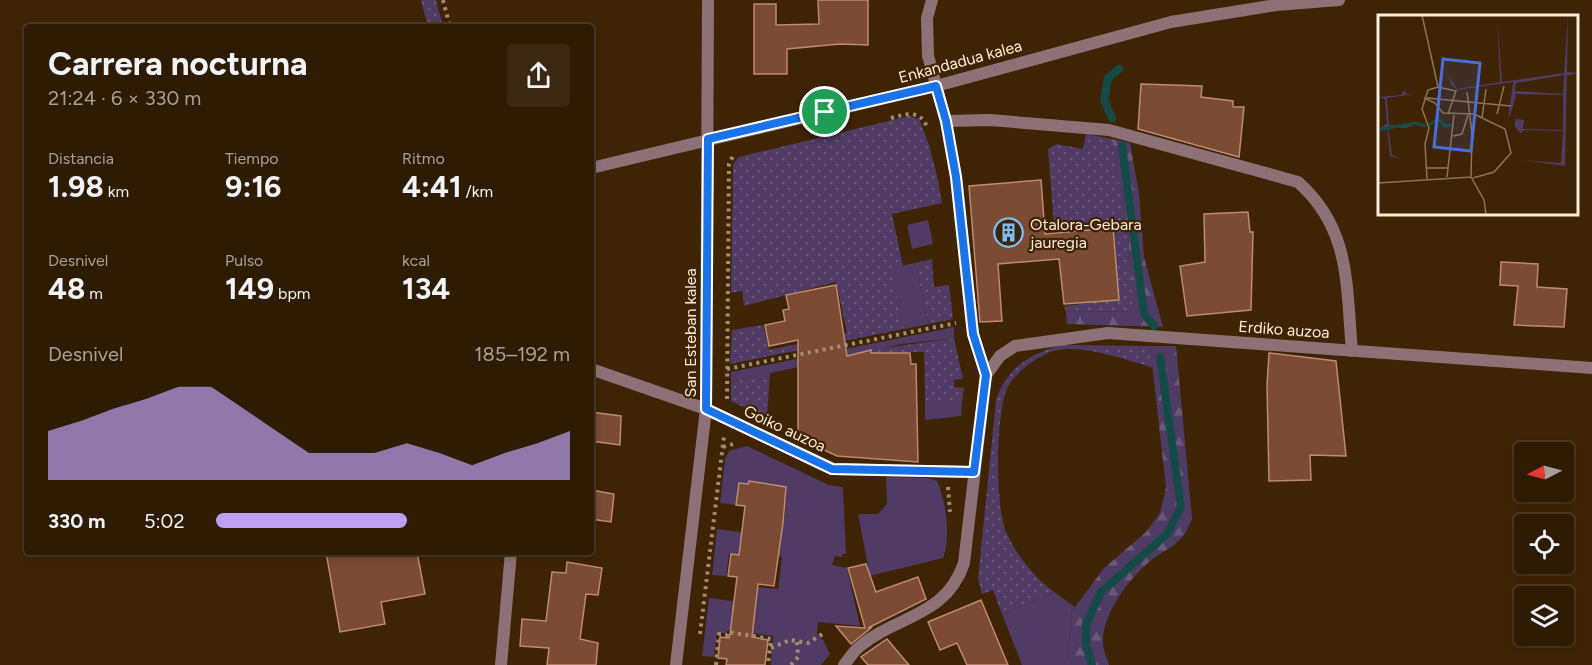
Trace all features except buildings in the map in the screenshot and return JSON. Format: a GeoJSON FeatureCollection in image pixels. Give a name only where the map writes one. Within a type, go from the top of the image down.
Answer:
{"type":"FeatureCollection","features":[{"type":"Feature","properties":{"kind":"street","name":"San Esteban kalea"},"geometry":{"type":"LineString","coordinates":[[676,665],[706,409],[708,0]]}},
{"type":"Feature","properties":{"kind":"street"},"geometry":{"type":"LineString","coordinates":[[844,665],[859,648],[938,603],[951,591],[964,563],[986,375],[973,334],[957,188],[946,121],[926,37],[927,18],[932,0]]}},
{"type":"Feature","properties":{"kind":"street","name":"Enkandadua kalea"},"geometry":{"type":"LineString","coordinates":[[594,167],[936,86],[1171,22],[1276,4],[1339,0]]}},
{"type":"Feature","properties":{"kind":"street"},"geometry":{"type":"LineString","coordinates":[[946,121],[990,120],[1109,130],[1298,182],[1318,199],[1334,226],[1343,259],[1352,351]]}},
{"type":"Feature","properties":{"kind":"street","name":"Erdiko auzoa"},"geometry":{"type":"LineString","coordinates":[[986,375],[1000,356],[1015,346],[1108,333],[1592,368]]}},
{"type":"Feature","properties":{"kind":"street","name":"Goiko auzoa"},"geometry":{"type":"LineString","coordinates":[[594,370],[706,409],[832,469],[974,472]]}},
{"type":"Feature","properties":{"kind":"street"},"geometry":{"type":"LineString","coordinates":[[501,665],[511,555]]}},
{"type":"Feature","properties":{"kind":"path"},"geometry":{"type":"LineString","coordinates":[[442,0],[449,24]]}},
{"type":"Feature","properties":{"kind":"path"},"geometry":{"type":"LineString","coordinates":[[882,120],[914,114],[921,116],[928,130]]}},
{"type":"Feature","properties":{"kind":"path"},"geometry":{"type":"LineString","coordinates":[[699,642],[726,419],[729,164],[733,154],[738,152]]}},
{"type":"Feature","properties":{"kind":"path"},"geometry":{"type":"LineString","coordinates":[[727,369],[956,324],[955,312]]}},
{"type":"Feature","properties":{"kind":"path"},"geometry":{"type":"LineString","coordinates":[[947,471],[951,524]]}},
{"type":"Feature","properties":{"kind":"path"},"geometry":{"type":"LineString","coordinates":[[716,665],[719,634],[727,635],[728,632],[771,639],[768,665]]}},
{"type":"Feature","properties":{"kind":"path"},"geometry":{"type":"LineString","coordinates":[[771,648],[786,641],[808,643],[824,633]]}},
{"type":"Feature","properties":{"kind":"path"},"geometry":{"type":"LineString","coordinates":[[791,665],[798,657],[797,641]]}},
{"type":"Feature","properties":{"kind":"green space"},"geometry":{"type":"Polygon","coordinates":[[[421,0],[436,0],[442,24],[427,24],[421,0]]]}},
{"type":"Feature","properties":{"kind":"green space"},"geometry":{"type":"Polygon","coordinates":[[[909,116],[919,119],[923,129],[933,160],[942,203],[892,214],[903,266],[891,269],[904,329],[730,364],[732,330],[763,325],[769,350],[847,333],[836,282],[744,306],[742,291],[731,293],[733,164],[739,157],[909,116]]]}},
{"type":"Feature","properties":{"kind":"green space"},"geometry":{"type":"Polygon","coordinates":[[[1086,134],[1112,139],[1128,235],[1134,311],[1066,312],[1064,306],[1119,299],[1113,228],[1077,231],[1056,251],[1048,149],[1057,144],[1083,149],[1086,134]]]}},
{"type":"Feature","properties":{"kind":"green space"},"geometry":{"type":"Polygon","coordinates":[[[1112,139],[1130,143],[1139,193],[1144,257],[1163,327],[1067,324],[1066,312],[1134,311],[1128,235],[1112,139]]]}},
{"type":"Feature","properties":{"kind":"green space"},"geometry":{"type":"Polygon","coordinates":[[[928,220],[933,244],[912,249],[907,225],[928,220]]]}},
{"type":"Feature","properties":{"kind":"green space"},"geometry":{"type":"Polygon","coordinates":[[[932,259],[934,287],[949,285],[953,319],[929,324],[915,263],[932,259]]]}},
{"type":"Feature","properties":{"kind":"green space"},"geometry":{"type":"Polygon","coordinates":[[[915,263],[929,324],[904,329],[890,268],[915,263]]]}},
{"type":"Feature","properties":{"kind":"green space"},"geometry":{"type":"Polygon","coordinates":[[[954,327],[954,338],[902,344],[731,382],[731,372],[954,327]]]}},
{"type":"Feature","properties":{"kind":"green space"},"geometry":{"type":"Polygon","coordinates":[[[954,338],[963,379],[954,380],[954,387],[964,388],[962,401],[925,401],[924,352],[871,353],[871,350],[954,338]]]}},
{"type":"Feature","properties":{"kind":"green space"},"geometry":{"type":"Polygon","coordinates":[[[1062,345],[1150,346],[1153,368],[1102,353],[1061,349],[1038,358],[1019,373],[1009,385],[1000,421],[998,462],[1002,519],[1006,532],[1020,557],[1032,572],[1054,592],[1002,614],[993,590],[982,594],[978,579],[996,400],[1013,370],[1039,353],[1062,345]]]}},
{"type":"Feature","properties":{"kind":"green space"},"geometry":{"type":"Polygon","coordinates":[[[1150,346],[1176,346],[1192,518],[1179,541],[1140,570],[1118,599],[1104,632],[1103,645],[1109,665],[1071,665],[1068,654],[1072,611],[1104,568],[1146,532],[1160,513],[1166,487],[1150,346]]]}},
{"type":"Feature","properties":{"kind":"green space"},"geometry":{"type":"Polygon","coordinates":[[[770,373],[767,418],[731,401],[731,382],[770,373]]]}},
{"type":"Feature","properties":{"kind":"green space"},"geometry":{"type":"Polygon","coordinates":[[[925,401],[962,401],[961,416],[925,420],[925,401]]]}},
{"type":"Feature","properties":{"kind":"green space"},"geometry":{"type":"Polygon","coordinates":[[[747,446],[829,485],[843,487],[846,554],[842,554],[842,557],[835,556],[832,565],[847,568],[860,626],[818,622],[817,634],[830,654],[821,665],[771,665],[773,636],[728,630],[726,633],[717,633],[714,657],[702,656],[709,598],[756,604],[758,587],[778,589],[782,557],[740,552],[740,555],[729,554],[726,576],[712,575],[717,529],[765,535],[785,517],[786,488],[749,481],[736,505],[720,503],[725,459],[729,451],[747,446]]]}},
{"type":"Feature","properties":{"kind":"green space"},"geometry":{"type":"Polygon","coordinates":[[[886,477],[928,478],[937,481],[943,498],[947,540],[943,558],[870,576],[858,514],[878,514],[887,504],[886,477]]]}},
{"type":"Feature","properties":{"kind":"green space"},"geometry":{"type":"Polygon","coordinates":[[[1054,592],[1075,607],[1072,611],[1068,654],[1071,665],[1022,665],[1002,614],[1054,592]]]}},
{"type":"Feature","properties":{"kind":"waterway"},"geometry":{"type":"LineString","coordinates":[[1112,118],[1104,100],[1108,78],[1119,69]]}},
{"type":"Feature","properties":{"kind":"waterway"},"geometry":{"type":"LineString","coordinates":[[1122,146],[1144,314],[1154,326]]}},
{"type":"Feature","properties":{"kind":"waterway"},"geometry":{"type":"LineString","coordinates":[[1092,665],[1086,645],[1086,624],[1101,592],[1167,534],[1181,507],[1160,357]]}},
{"type":"Feature","properties":{"kind":"place","name":"Otalora-Gebara jauregia"},"geometry":{"type":"Point","coordinates":[1009,233]}},
{"type":"Feature","properties":{"kind":"route"},"geometry":{"type":"LineString","coordinates":[[936,86],[946,121],[956,177],[973,334],[986,375],[974,472],[832,469],[706,409],[708,139],[825,112],[936,86]]}}]}
